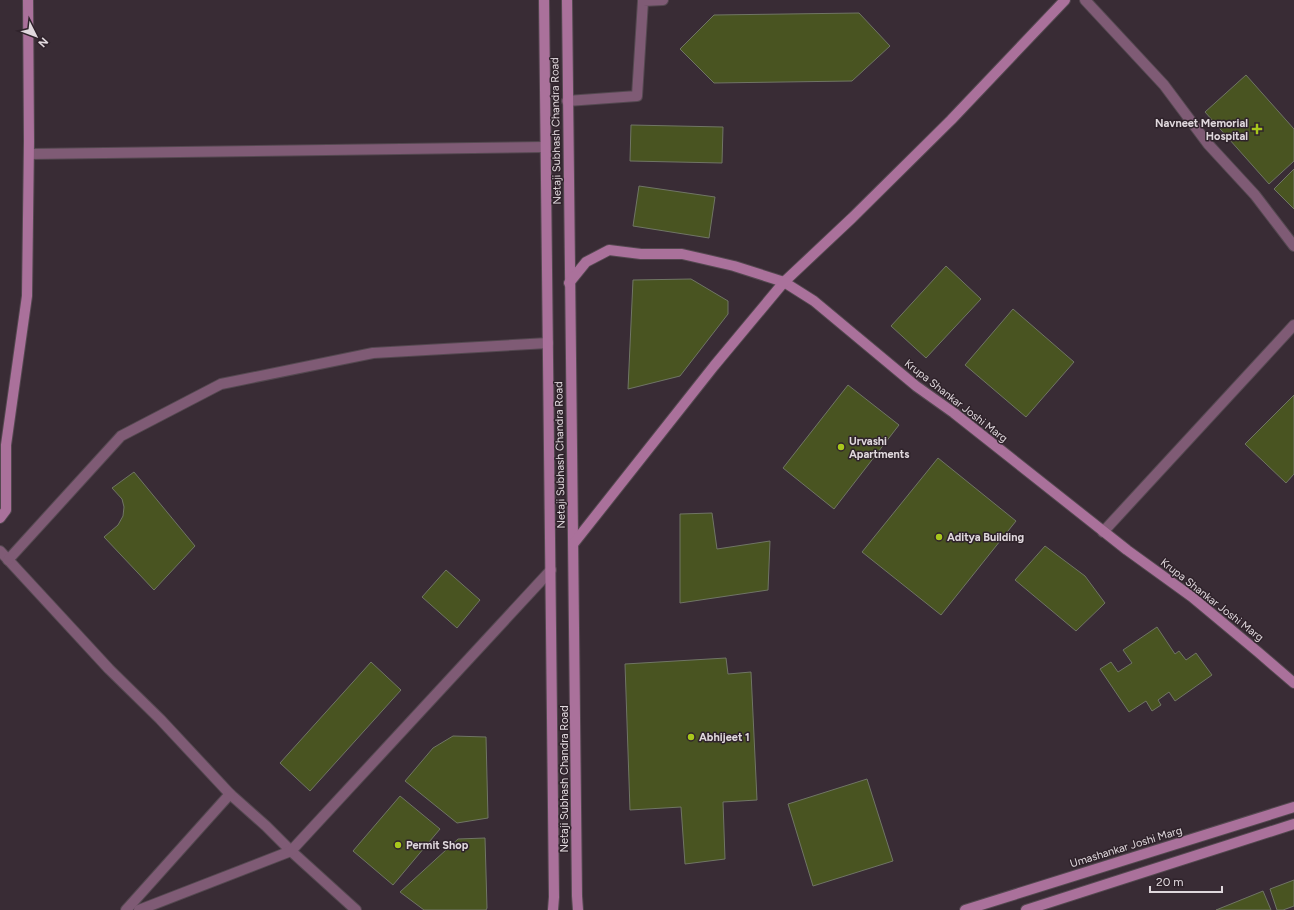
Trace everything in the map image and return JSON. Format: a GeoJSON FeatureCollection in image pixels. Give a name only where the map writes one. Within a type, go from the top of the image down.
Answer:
{"type":"FeatureCollection","features":[{"type":"Feature","properties":{"kind":"street"},"geometry":{"type":"LineString","coordinates":[[0,518],[6,510],[6,445],[27,296],[29,154],[28,0]]}},
{"type":"Feature","properties":{"kind":"street","name":"Netaji Subhash Chandra Road"},"geometry":{"type":"LineString","coordinates":[[544,0],[552,570],[553,910]]}},
{"type":"Feature","properties":{"kind":"street","name":"Netaji Subhash Chandra Road"},"geometry":{"type":"LineString","coordinates":[[567,0],[567,101],[578,910]]}},
{"type":"Feature","properties":{"kind":"street"},"geometry":{"type":"LineString","coordinates":[[567,101],[637,96],[642,1],[662,0]]}},
{"type":"Feature","properties":{"kind":"street"},"geometry":{"type":"LineString","coordinates":[[1085,0],[1164,85],[1208,144],[1255,195],[1294,246]]}},
{"type":"Feature","properties":{"kind":"street"},"geometry":{"type":"LineString","coordinates":[[574,543],[714,366],[784,282],[852,218],[951,120],[1061,2]]}},
{"type":"Feature","properties":{"kind":"street"},"geometry":{"type":"LineString","coordinates":[[29,154],[545,147]]}},
{"type":"Feature","properties":{"kind":"street","name":"Krupa Shankar Joshi Marg"},"geometry":{"type":"LineString","coordinates":[[570,283],[586,262],[609,250],[641,254],[682,254],[734,266],[784,282],[814,301],[916,386],[954,413],[1103,532],[1192,597],[1294,683]]}},
{"type":"Feature","properties":{"kind":"street"},"geometry":{"type":"LineString","coordinates":[[1103,532],[1294,325]]}},
{"type":"Feature","properties":{"kind":"street"},"geometry":{"type":"LineString","coordinates":[[8,560],[121,436],[221,384],[373,352],[548,343]]}},
{"type":"Feature","properties":{"kind":"street"},"geometry":{"type":"LineString","coordinates":[[0,551],[109,669],[160,719],[230,794],[356,910]]}},
{"type":"Feature","properties":{"kind":"street"},"geometry":{"type":"LineString","coordinates":[[139,910],[291,851],[552,570]]}},
{"type":"Feature","properties":{"kind":"street"},"geometry":{"type":"LineString","coordinates":[[126,910],[230,794]]}},
{"type":"Feature","properties":{"kind":"street","name":"Umashankar Joshi Marg"},"geometry":{"type":"LineString","coordinates":[[965,910],[1294,807]]}},
{"type":"Feature","properties":{"kind":"street"},"geometry":{"type":"LineString","coordinates":[[1026,910],[1294,824]]}},
{"type":"Feature","properties":{"kind":"building"},"geometry":{"type":"Polygon","coordinates":[[[859,13],[890,46],[852,81],[714,83],[680,49],[714,15],[859,13]]]}},
{"type":"Feature","properties":{"kind":"building"},"geometry":{"type":"Polygon","coordinates":[[[1246,75],[1294,129],[1294,161],[1269,184],[1205,112],[1246,75]]]}},
{"type":"Feature","properties":{"kind":"building"},"geometry":{"type":"Polygon","coordinates":[[[631,125],[723,127],[722,163],[630,161],[631,125]]]}},
{"type":"Feature","properties":{"kind":"building"},"geometry":{"type":"Polygon","coordinates":[[[1294,169],[1294,209],[1274,189],[1294,169]]]}},
{"type":"Feature","properties":{"kind":"building"},"geometry":{"type":"Polygon","coordinates":[[[639,186],[715,197],[709,238],[633,226],[639,186]]]}},
{"type":"Feature","properties":{"kind":"building"},"geometry":{"type":"Polygon","coordinates":[[[946,266],[981,299],[926,358],[891,326],[946,266]]]}},
{"type":"Feature","properties":{"kind":"building"},"geometry":{"type":"Polygon","coordinates":[[[691,279],[728,301],[728,314],[680,376],[628,389],[633,280],[691,279]]]}},
{"type":"Feature","properties":{"kind":"building"},"geometry":{"type":"Polygon","coordinates":[[[1013,309],[1074,362],[1026,417],[965,365],[1013,309]]]}},
{"type":"Feature","properties":{"kind":"building","name":"Urvashi Apartments"},"geometry":{"type":"Polygon","coordinates":[[[848,385],[899,425],[834,509],[783,468],[848,385]]]}},
{"type":"Feature","properties":{"kind":"building"},"geometry":{"type":"Polygon","coordinates":[[[1294,395],[1294,474],[1286,483],[1245,444],[1294,395]]]}},
{"type":"Feature","properties":{"kind":"building","name":"Aditya Building"},"geometry":{"type":"Polygon","coordinates":[[[938,458],[1016,521],[941,615],[862,552],[938,458]]]}},
{"type":"Feature","properties":{"kind":"building"},"geometry":{"type":"Polygon","coordinates":[[[134,472],[195,546],[154,590],[104,537],[118,525],[123,516],[124,507],[122,499],[112,488],[134,472]]]}},
{"type":"Feature","properties":{"kind":"building"},"geometry":{"type":"Polygon","coordinates":[[[712,513],[717,549],[770,541],[768,590],[680,603],[680,514],[712,513]]]}},
{"type":"Feature","properties":{"kind":"building"},"geometry":{"type":"Polygon","coordinates":[[[1045,546],[1085,576],[1105,603],[1076,631],[1015,580],[1045,546]]]}},
{"type":"Feature","properties":{"kind":"building"},"geometry":{"type":"Polygon","coordinates":[[[446,570],[480,600],[457,628],[422,597],[446,570]]]}},
{"type":"Feature","properties":{"kind":"building"},"geometry":{"type":"Polygon","coordinates":[[[1157,627],[1175,654],[1179,651],[1186,660],[1196,653],[1212,675],[1175,701],[1169,692],[1158,700],[1161,705],[1152,711],[1146,701],[1129,712],[1100,669],[1111,662],[1118,672],[1132,663],[1123,650],[1157,627]]]}},
{"type":"Feature","properties":{"kind":"building","name":"Abhijeet 1"},"geometry":{"type":"Polygon","coordinates":[[[726,658],[728,674],[751,672],[757,800],[723,802],[725,859],[685,864],[681,807],[630,810],[625,664],[726,658]]]}},
{"type":"Feature","properties":{"kind":"building"},"geometry":{"type":"Polygon","coordinates":[[[371,662],[401,690],[310,791],[280,763],[371,662]]]}},
{"type":"Feature","properties":{"kind":"building"},"geometry":{"type":"Polygon","coordinates":[[[453,736],[486,737],[488,818],[457,823],[405,781],[433,748],[453,736]]]}},
{"type":"Feature","properties":{"kind":"building"},"geometry":{"type":"Polygon","coordinates":[[[867,779],[893,861],[813,886],[788,804],[867,779]]]}},
{"type":"Feature","properties":{"kind":"building"},"geometry":{"type":"Polygon","coordinates":[[[400,796],[440,829],[393,885],[353,851],[400,796]]]}},
{"type":"Feature","properties":{"kind":"building"},"geometry":{"type":"Polygon","coordinates":[[[485,838],[486,910],[424,910],[400,892],[458,839],[485,838]]]}},
{"type":"Feature","properties":{"kind":"building"},"geometry":{"type":"Polygon","coordinates":[[[1294,880],[1294,906],[1283,910],[1277,910],[1270,889],[1294,880]]]}},
{"type":"Feature","properties":{"kind":"building"},"geometry":{"type":"Polygon","coordinates":[[[1263,891],[1271,910],[1216,910],[1263,891]]]}},
{"type":"Feature","properties":{"kind":"place","name":"Navneet Memorial Hospital"},"geometry":{"type":"Point","coordinates":[1257,129]}},
{"type":"Feature","properties":{"kind":"place","name":"Urvashi Apartments"},"geometry":{"type":"Point","coordinates":[841,447]}},
{"type":"Feature","properties":{"kind":"place","name":"Aditya Building"},"geometry":{"type":"Point","coordinates":[939,537]}},
{"type":"Feature","properties":{"kind":"place","name":"Abhijeet 1"},"geometry":{"type":"Point","coordinates":[691,737]}},
{"type":"Feature","properties":{"kind":"place","name":"Permit Shop"},"geometry":{"type":"Point","coordinates":[398,845]}}]}
